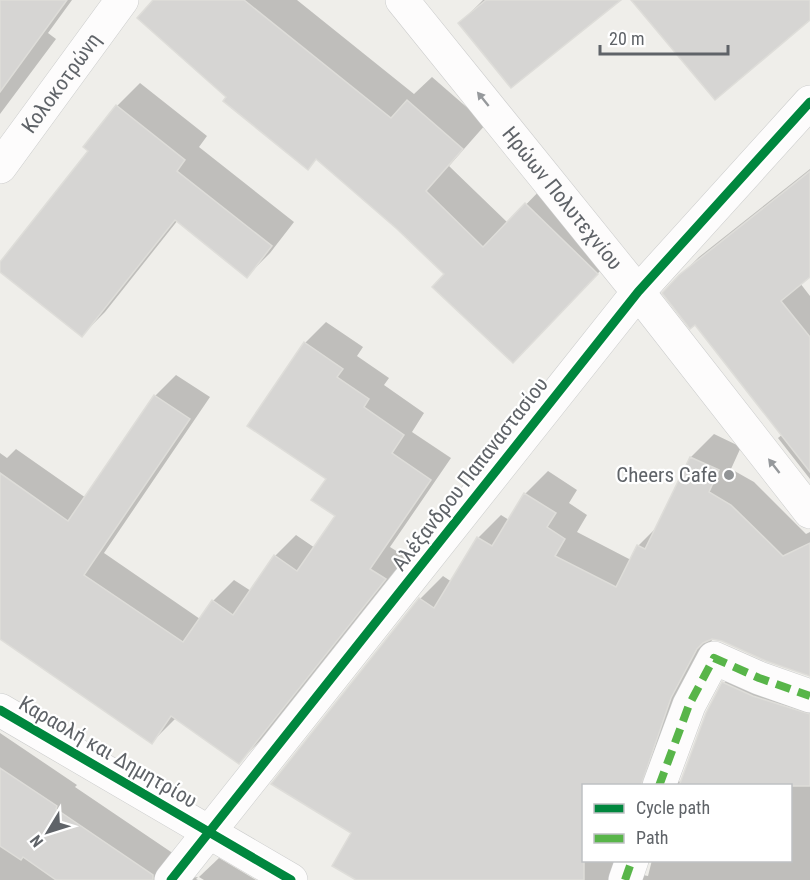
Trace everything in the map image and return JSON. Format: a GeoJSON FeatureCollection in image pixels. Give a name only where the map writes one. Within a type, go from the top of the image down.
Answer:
{"type":"FeatureCollection","features":[{"type":"Feature","properties":{"kind":"street","name":"Κολοκοτρώνη"},"geometry":{"type":"LineString","coordinates":[[0,167],[122,0]]}},
{"type":"Feature","properties":{"kind":"street","name":"Ηρώων Πολυτεχνίου"},"geometry":{"type":"LineString","coordinates":[[402,0],[638,292],[810,512]]}},
{"type":"Feature","properties":{"kind":"street","name":"Αλέξανδρου Παπαναστασίου"},"geometry":{"type":"LineString","coordinates":[[171,880],[638,292],[810,102]]}},
{"type":"Feature","properties":{"kind":"street"},"geometry":{"type":"LineString","coordinates":[[660,784],[689,705],[714,658],[759,678],[810,696]]}},
{"type":"Feature","properties":{"kind":"street","name":"Καραολή και Δημητρίου"},"geometry":{"type":"LineString","coordinates":[[0,710],[291,880]]}},
{"type":"Feature","properties":{"kind":"street"},"geometry":{"type":"LineString","coordinates":[[625,880],[632,862]]}},
{"type":"Feature","properties":{"kind":"building"},"geometry":{"type":"Polygon","coordinates":[[[0,0],[67,0],[0,92],[0,0]]]}},
{"type":"Feature","properties":{"kind":"building"},"geometry":{"type":"Polygon","coordinates":[[[153,0],[244,0],[391,118],[407,100],[463,149],[426,191],[483,247],[525,203],[598,274],[513,363],[432,287],[444,274],[397,229],[316,159],[308,170],[223,101],[226,97],[137,18],[153,0]]]}},
{"type":"Feature","properties":{"kind":"building"},"geometry":{"type":"Polygon","coordinates":[[[486,0],[621,0],[511,88],[458,23],[486,0]]]}},
{"type":"Feature","properties":{"kind":"building"},"geometry":{"type":"Polygon","coordinates":[[[631,0],[810,0],[810,20],[715,100],[631,0]]]}},
{"type":"Feature","properties":{"kind":"building"},"geometry":{"type":"Polygon","coordinates":[[[116,105],[185,160],[177,171],[272,246],[247,278],[175,220],[82,337],[0,272],[0,262],[88,151],[83,147],[116,105]]]}},
{"type":"Feature","properties":{"kind":"building"},"geometry":{"type":"Polygon","coordinates":[[[810,171],[810,277],[781,301],[810,337],[810,472],[695,325],[690,329],[662,293],[679,275],[810,171]]]}},
{"type":"Feature","properties":{"kind":"building"},"geometry":{"type":"Polygon","coordinates":[[[304,342],[343,369],[337,377],[369,399],[364,407],[404,435],[392,453],[431,480],[370,569],[386,579],[239,764],[171,716],[152,744],[0,639],[0,473],[68,521],[154,395],[190,419],[84,575],[183,642],[212,600],[233,615],[274,555],[297,571],[335,516],[311,500],[326,479],[247,426],[304,342]]]}},
{"type":"Feature","properties":{"kind":"building"},"geometry":{"type":"Polygon","coordinates":[[[690,457],[719,470],[709,492],[731,505],[783,556],[810,543],[810,676],[766,661],[722,641],[712,639],[703,643],[697,649],[671,698],[642,784],[582,784],[584,880],[356,880],[332,866],[351,833],[271,784],[419,598],[434,608],[477,537],[492,546],[524,493],[556,513],[547,527],[565,539],[555,556],[616,587],[637,545],[645,549],[690,457]]]}},
{"type":"Feature","properties":{"kind":"building"},"geometry":{"type":"Polygon","coordinates":[[[722,682],[753,696],[810,714],[810,786],[680,784],[706,713],[722,682]]]}},
{"type":"Feature","properties":{"kind":"building"},"geometry":{"type":"Polygon","coordinates":[[[0,768],[153,875],[153,880],[56,880],[23,857],[21,860],[0,846],[0,768]]]}},
{"type":"Feature","properties":{"kind":"marked path"},"geometry":{"type":"LineString","coordinates":[[660,784],[689,705],[714,658],[759,678],[810,696]]}},
{"type":"Feature","properties":{"kind":"marked path"},"geometry":{"type":"LineString","coordinates":[[625,880],[631,862]]}},
{"type":"Feature","properties":{"kind":"cycle path"},"geometry":{"type":"LineString","coordinates":[[171,880],[638,292],[810,102]]}},
{"type":"Feature","properties":{"kind":"cycle path"},"geometry":{"type":"LineString","coordinates":[[0,710],[291,880]]}},
{"type":"Feature","properties":{"kind":"place","name":"Cheers Cafe"},"geometry":{"type":"Point","coordinates":[729,475]}}]}
